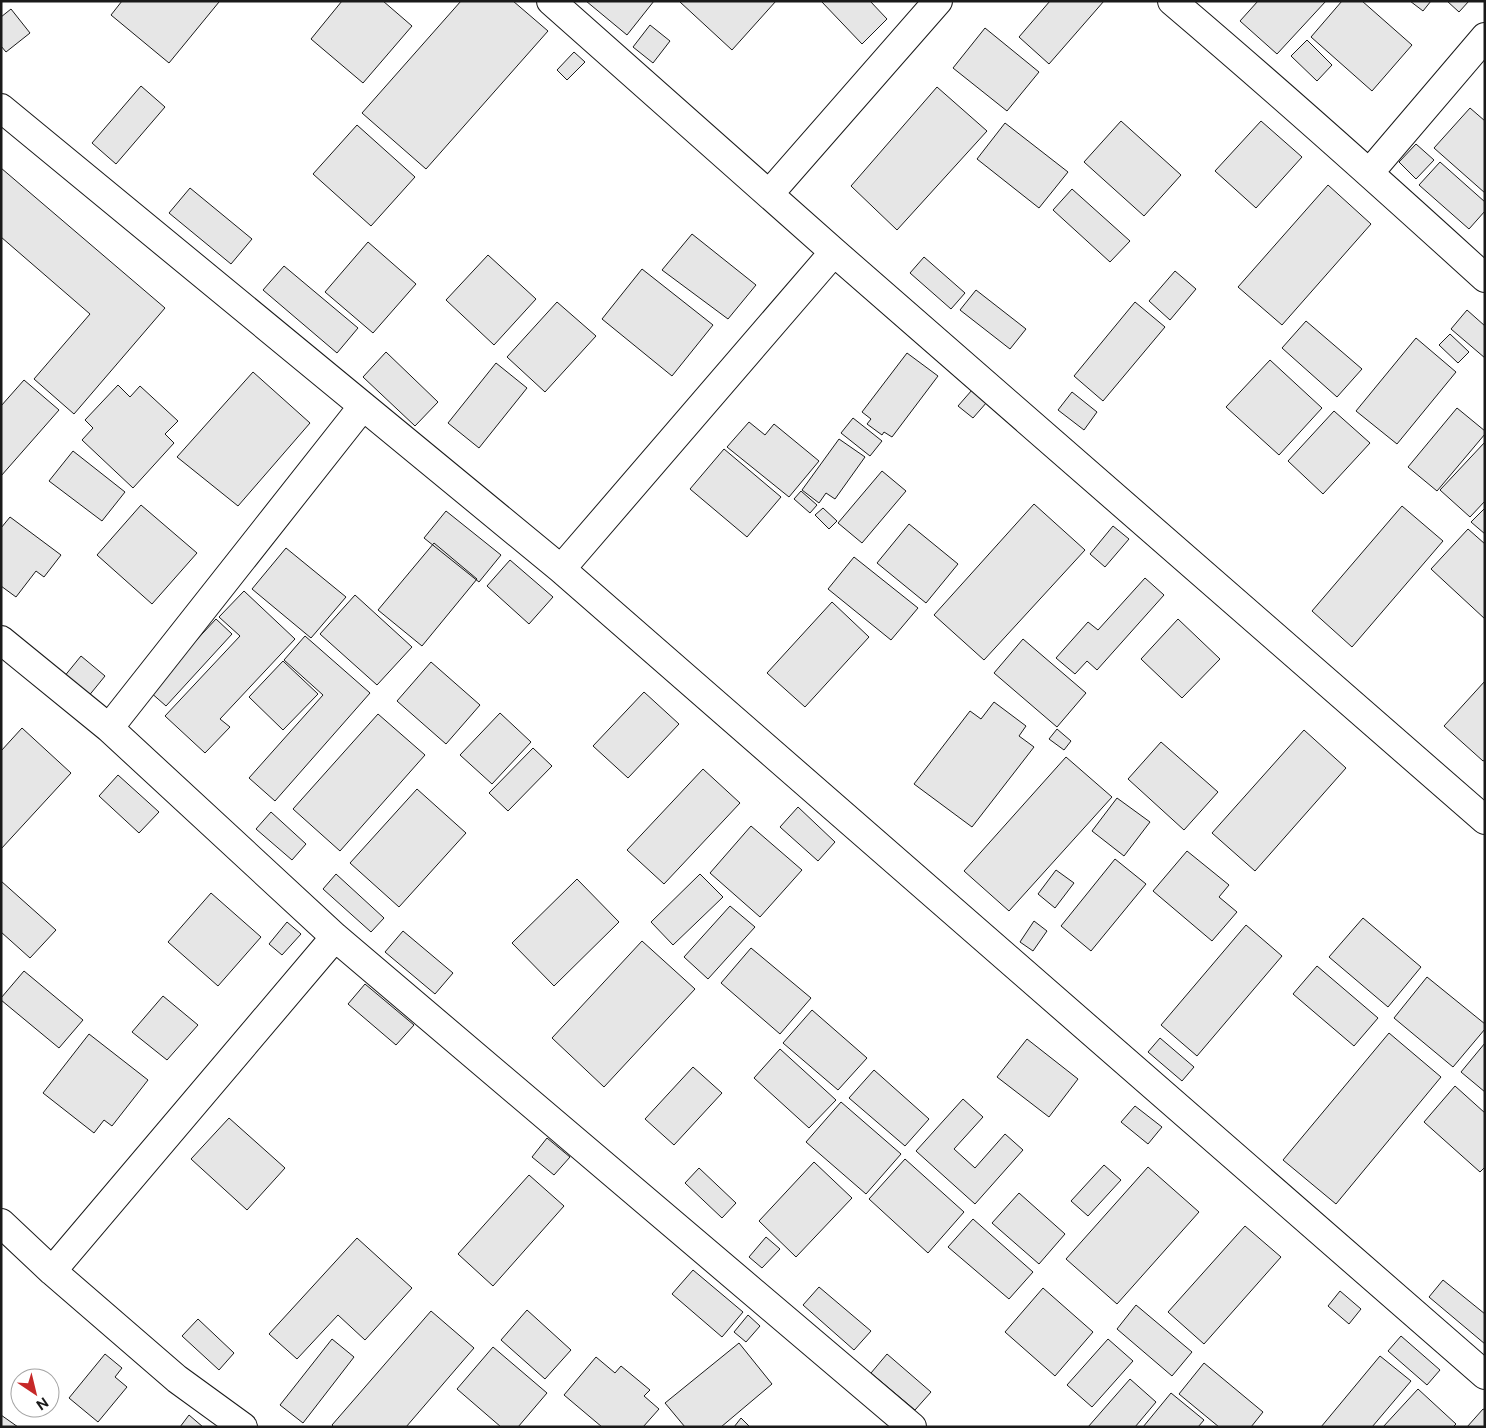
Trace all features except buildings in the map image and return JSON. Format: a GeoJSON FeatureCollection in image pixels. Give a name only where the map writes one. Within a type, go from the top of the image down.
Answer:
{"type":"FeatureCollection","features":[{"type":"Feature","properties":{"kind":"street"},"geometry":{"type":"LineString","coordinates":[[551,1],[834,252],[1485,820]]}},
{"type":"Feature","properties":{"kind":"street"},"geometry":{"type":"LineString","coordinates":[[769,194],[938,1]]}},
{"type":"Feature","properties":{"kind":"street"},"geometry":{"type":"LineString","coordinates":[[1172,1],[1370,172],[1485,278]]}},
{"type":"Feature","properties":{"kind":"street"},"geometry":{"type":"LineString","coordinates":[[1370,172],[1485,37]]}},
{"type":"Feature","properties":{"kind":"street"},"geometry":{"type":"LineString","coordinates":[[1,108],[561,569],[1485,1375]]}},
{"type":"Feature","properties":{"kind":"street"},"geometry":{"type":"LineString","coordinates":[[561,569],[834,252]]}},
{"type":"Feature","properties":{"kind":"street"},"geometry":{"type":"LineString","coordinates":[[109,728],[363,406]]}},
{"type":"Feature","properties":{"kind":"street"},"geometry":{"type":"LineString","coordinates":[[1,640],[109,728],[335,937],[912,1427]]}},
{"type":"Feature","properties":{"kind":"street"},"geometry":{"type":"LineString","coordinates":[[52,1271],[335,937]]}},
{"type":"Feature","properties":{"kind":"street"},"geometry":{"type":"LineString","coordinates":[[1,1223],[52,1271],[176,1379],[243,1427]]}}]}
